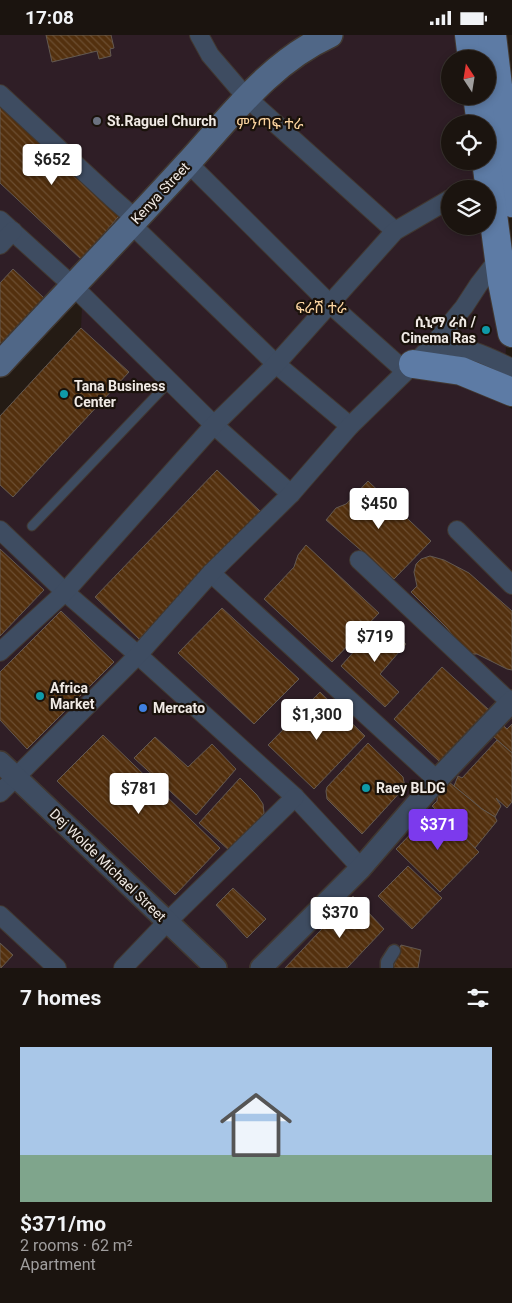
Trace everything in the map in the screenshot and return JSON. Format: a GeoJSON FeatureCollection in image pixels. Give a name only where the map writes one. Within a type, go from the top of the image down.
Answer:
{"type":"FeatureCollection","features":[{"type":"Feature","properties":{"kind":"main road","name":"Kenya Street"},"geometry":{"type":"LineString","coordinates":[[0,364],[188,163],[246,97],[276,69],[330,35]]}},
{"type":"Feature","properties":{"kind":"main road"},"geometry":{"type":"LineString","coordinates":[[469,35],[471,50]]}},
{"type":"Feature","properties":{"kind":"main road"},"geometry":{"type":"LineString","coordinates":[[492,35],[493,180]]}},
{"type":"Feature","properties":{"kind":"main road"},"geometry":{"type":"LineString","coordinates":[[496,220],[502,282],[512,333]]}},
{"type":"Feature","properties":{"kind":"main road"},"geometry":{"type":"LineString","coordinates":[[417,360],[461,371],[512,392]]}},
{"type":"Feature","properties":{"kind":"street"},"geometry":{"type":"LineString","coordinates":[[199,35],[210,55],[246,97],[395,231]]}},
{"type":"Feature","properties":{"kind":"street"},"geometry":{"type":"LineString","coordinates":[[0,94],[112,198],[276,364],[350,426]]}},
{"type":"Feature","properties":{"kind":"street"},"geometry":{"type":"LineString","coordinates":[[188,163],[331,305],[417,360]]}},
{"type":"Feature","properties":{"kind":"street"},"geometry":{"type":"LineString","coordinates":[[0,652],[65,592],[214,425],[276,364],[331,305],[395,231],[441,204]]}},
{"type":"Feature","properties":{"kind":"street"},"geometry":{"type":"LineString","coordinates":[[0,245],[7,226],[73,286],[214,425],[291,494]]}},
{"type":"Feature","properties":{"kind":"street"},"geometry":{"type":"LineString","coordinates":[[0,793],[138,655],[211,573],[291,494],[350,426],[417,360],[464,307],[487,272],[499,258]]}},
{"type":"Feature","properties":{"kind":"street"},"geometry":{"type":"LineString","coordinates":[[417,360],[452,346],[472,350],[512,368]]}},
{"type":"Feature","properties":{"kind":"street"},"geometry":{"type":"LineString","coordinates":[[0,530],[65,592],[138,655],[295,797],[361,868]]}},
{"type":"Feature","properties":{"kind":"street"},"geometry":{"type":"LineString","coordinates":[[456,530],[512,585]]}},
{"type":"Feature","properties":{"kind":"street"},"geometry":{"type":"LineString","coordinates":[[262,968],[361,868],[437,780],[511,702],[359,560]]}},
{"type":"Feature","properties":{"kind":"street"},"geometry":{"type":"LineString","coordinates":[[211,573],[437,780]]}},
{"type":"Feature","properties":{"kind":"street","name":"Dej Wolde Michael Street"},"geometry":{"type":"LineString","coordinates":[[0,762],[216,968]]}},
{"type":"Feature","properties":{"kind":"street"},"geometry":{"type":"LineString","coordinates":[[123,968],[167,922],[295,797]]}},
{"type":"Feature","properties":{"kind":"street"},"geometry":{"type":"LineString","coordinates":[[0,915],[57,968]]}},
{"type":"Feature","properties":{"kind":"street"},"geometry":{"type":"LineString","coordinates":[[387,968],[387,962],[394,951]]}},
{"type":"Feature","properties":{"kind":"lane"},"geometry":{"type":"LineString","coordinates":[[32,526],[170,381]]}},
{"type":"Feature","properties":{"kind":"shaded area"},"geometry":{"type":"Polygon","coordinates":[[[0,35],[467,35],[469,50],[441,50],[441,105],[476,105],[478,115],[441,115],[441,170],[485,170],[486,180],[441,180],[441,235],[489,235],[506,338],[505,405],[512,409],[512,968],[0,968],[0,416],[81,328],[83,283],[0,371],[0,35]]]}},
{"type":"Feature","properties":{"kind":"building"},"geometry":{"type":"Polygon","coordinates":[[[46,35],[111,35],[114,48],[110,49],[111,56],[99,59],[97,51],[52,62],[46,35]]]}},
{"type":"Feature","properties":{"kind":"building"},"geometry":{"type":"Polygon","coordinates":[[[0,97],[123,211],[82,260],[0,183],[0,97]]]}},
{"type":"Feature","properties":{"kind":"building"},"geometry":{"type":"Polygon","coordinates":[[[13,269],[44,298],[0,345],[0,283],[13,269]]]}},
{"type":"Feature","properties":{"kind":"building","name":"Tana Business Center"},"geometry":{"type":"Polygon","coordinates":[[[81,328],[129,372],[13,497],[0,485],[0,416],[81,328]]]}},
{"type":"Feature","properties":{"kind":"building"},"geometry":{"type":"Polygon","coordinates":[[[217,470],[261,512],[139,639],[95,597],[217,470]]]}},
{"type":"Feature","properties":{"kind":"building"},"geometry":{"type":"Polygon","coordinates":[[[368,481],[431,541],[394,579],[326,520],[336,508],[346,504],[368,481]]]}},
{"type":"Feature","properties":{"kind":"building"},"geometry":{"type":"Polygon","coordinates":[[[306,545],[379,613],[332,662],[264,599],[294,567],[298,555],[306,545]]]}},
{"type":"Feature","properties":{"kind":"building"},"geometry":{"type":"Polygon","coordinates":[[[0,549],[44,590],[0,636],[0,549]]]}},
{"type":"Feature","properties":{"kind":"building"},"geometry":{"type":"Polygon","coordinates":[[[430,556],[444,560],[469,573],[512,611],[512,670],[477,654],[471,654],[460,645],[447,628],[411,592],[417,586],[414,572],[416,564],[421,559],[430,556]]]}},
{"type":"Feature","properties":{"kind":"building"},"geometry":{"type":"Polygon","coordinates":[[[222,608],[299,679],[254,724],[178,653],[222,608]]]}},
{"type":"Feature","properties":{"kind":"building","name":"Africa Market"},"geometry":{"type":"Polygon","coordinates":[[[61,611],[114,662],[27,749],[0,720],[0,672],[61,611]]]}},
{"type":"Feature","properties":{"kind":"building"},"geometry":{"type":"Polygon","coordinates":[[[380,622],[406,644],[380,674],[399,692],[385,707],[341,666],[380,622]]]}},
{"type":"Feature","properties":{"kind":"building"},"geometry":{"type":"Polygon","coordinates":[[[442,667],[489,710],[440,762],[394,719],[442,667]]]}},
{"type":"Feature","properties":{"kind":"building"},"geometry":{"type":"Polygon","coordinates":[[[320,692],[365,736],[314,789],[268,745],[320,692]]]}},
{"type":"Feature","properties":{"kind":"building"},"geometry":{"type":"Polygon","coordinates":[[[512,724],[512,753],[493,736],[503,725],[507,729],[512,724]]]}},
{"type":"Feature","properties":{"kind":"building"},"geometry":{"type":"Polygon","coordinates":[[[103,735],[220,848],[175,895],[57,781],[103,735]]]}},
{"type":"Feature","properties":{"kind":"building"},"geometry":{"type":"Polygon","coordinates":[[[155,737],[188,767],[212,744],[236,769],[196,815],[134,758],[155,737]]]}},
{"type":"Feature","properties":{"kind":"building"},"geometry":{"type":"Polygon","coordinates":[[[497,740],[512,753],[512,802],[507,808],[496,798],[501,806],[495,817],[454,786],[458,776],[462,778],[497,740]]]}},
{"type":"Feature","properties":{"kind":"building","name":"Raey BLDG"},"geometry":{"type":"Polygon","coordinates":[[[368,743],[403,777],[405,787],[362,834],[327,799],[326,791],[327,787],[368,743]]]}},
{"type":"Feature","properties":{"kind":"building"},"geometry":{"type":"Polygon","coordinates":[[[240,778],[257,795],[263,804],[264,813],[254,828],[230,851],[199,823],[240,778]]]}},
{"type":"Feature","properties":{"kind":"building"},"geometry":{"type":"Polygon","coordinates":[[[449,782],[482,809],[495,817],[497,821],[475,848],[432,806],[437,801],[438,792],[449,782]]]}},
{"type":"Feature","properties":{"kind":"building"},"geometry":{"type":"Polygon","coordinates":[[[435,809],[479,852],[440,892],[396,849],[435,809]]]}},
{"type":"Feature","properties":{"kind":"building"},"geometry":{"type":"Polygon","coordinates":[[[408,866],[442,898],[412,929],[378,896],[408,866]]]}},
{"type":"Feature","properties":{"kind":"building"},"geometry":{"type":"Polygon","coordinates":[[[233,888],[266,919],[247,938],[216,905],[233,888]]]}},
{"type":"Feature","properties":{"kind":"building"},"geometry":{"type":"Polygon","coordinates":[[[353,896],[384,929],[347,968],[285,968],[353,896]]]}},
{"type":"Feature","properties":{"kind":"building"},"geometry":{"type":"Polygon","coordinates":[[[0,943],[13,955],[1,968],[0,968],[0,943]]]}},
{"type":"Feature","properties":{"kind":"building"},"geometry":{"type":"Polygon","coordinates":[[[401,945],[421,950],[418,968],[393,968],[401,945]]]}},
{"type":"Feature","properties":{"kind":"place","name":"St.Raguel Church"},"geometry":{"type":"Point","coordinates":[97,121]}},
{"type":"Feature","properties":{"kind":"place","name":"ሲኒማ ራስ / Cinema Ras"},"geometry":{"type":"Point","coordinates":[486,330]}},
{"type":"Feature","properties":{"kind":"place","name":"Tana Business Center"},"geometry":{"type":"Point","coordinates":[64,394]}},
{"type":"Feature","properties":{"kind":"place","name":"Africa Market"},"geometry":{"type":"Point","coordinates":[40,696]}},
{"type":"Feature","properties":{"kind":"place","name":"Mercato"},"geometry":{"type":"Point","coordinates":[143,708]}},
{"type":"Feature","properties":{"kind":"place","name":"Raey BLDG"},"geometry":{"type":"Point","coordinates":[366,788]}},
{"type":"Feature","properties":{"kind":"district","name":"ምንጣፍ ተራ"},"geometry":{"type":"Point","coordinates":[270,124]}},
{"type":"Feature","properties":{"kind":"district","name":"ፍራሽ ተራ"},"geometry":{"type":"Point","coordinates":[321,308]}}]}
